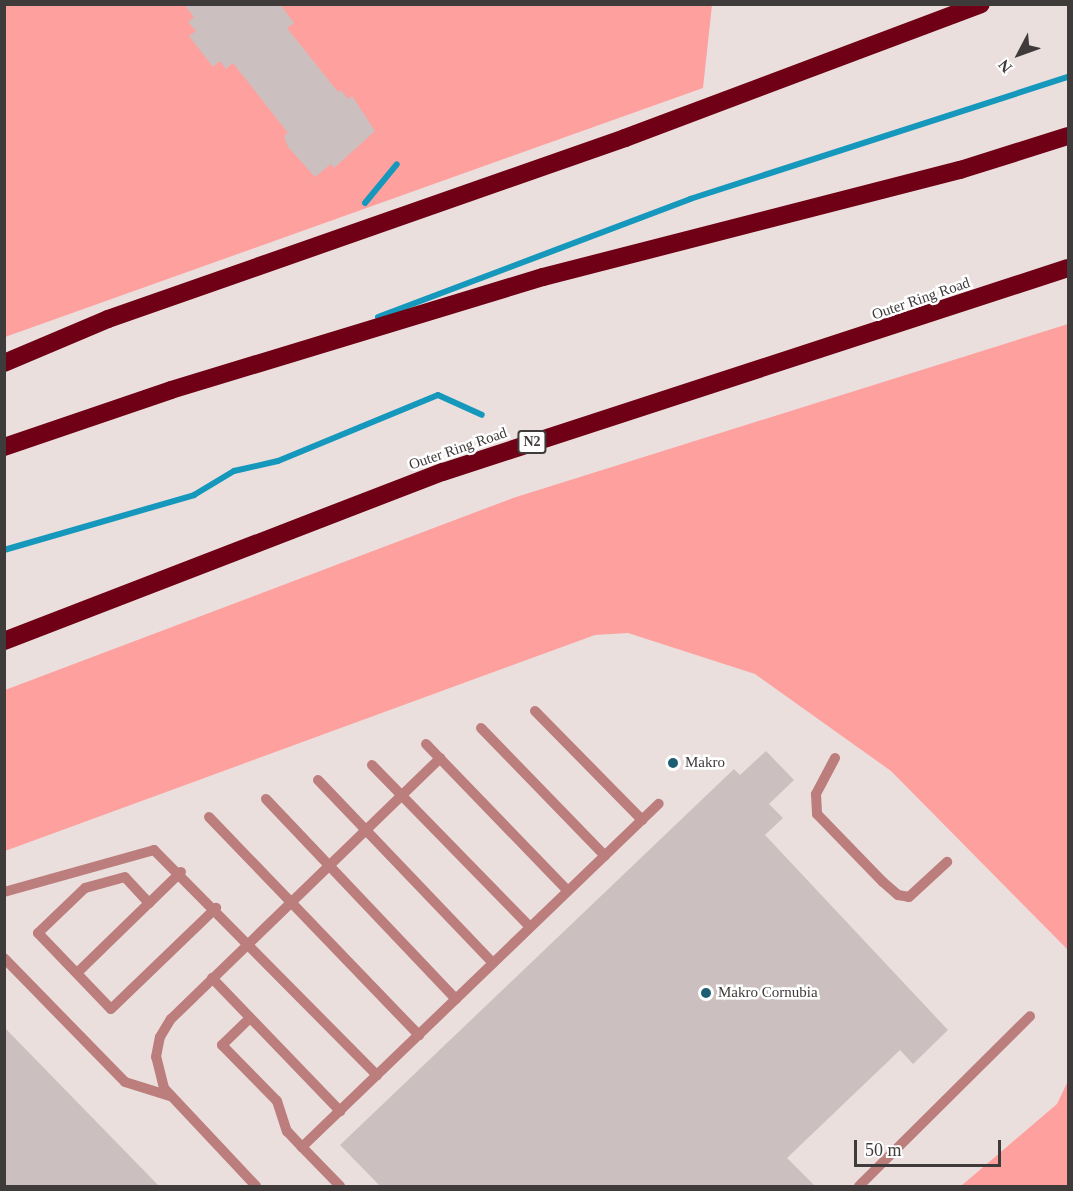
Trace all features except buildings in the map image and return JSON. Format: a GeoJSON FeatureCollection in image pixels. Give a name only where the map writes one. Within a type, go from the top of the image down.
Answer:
{"type":"FeatureCollection","features":[{"type":"Feature","properties":{"kind":"highway"},"geometry":{"type":"LineString","coordinates":[[4,363],[108,319],[614,142],[981,4]]}},
{"type":"Feature","properties":{"kind":"highway"},"geometry":{"type":"LineString","coordinates":[[4,447],[171,390],[543,277],[960,170],[1068,135]]}},
{"type":"Feature","properties":{"kind":"highway","name":"Outer Ring Road"},"geometry":{"type":"LineString","coordinates":[[4,641],[443,472],[1068,268]]}},
{"type":"Feature","properties":{"kind":"lane"},"geometry":{"type":"LineString","coordinates":[[535,711],[642,820]]}},
{"type":"Feature","properties":{"kind":"lane"},"geometry":{"type":"LineString","coordinates":[[481,728],[605,856]]}},
{"type":"Feature","properties":{"kind":"lane"},"geometry":{"type":"LineString","coordinates":[[426,744],[568,891]]}},
{"type":"Feature","properties":{"kind":"lane"},"geometry":{"type":"LineString","coordinates":[[256,1186],[170,1096],[157,1068],[160,1037],[171,1019],[212,978],[440,758]]}},
{"type":"Feature","properties":{"kind":"lane"},"geometry":{"type":"LineString","coordinates":[[835,758],[816,794],[818,813],[883,882],[898,895],[909,897],[947,862]]}},
{"type":"Feature","properties":{"kind":"lane"},"geometry":{"type":"LineString","coordinates":[[372,765],[530,927]]}},
{"type":"Feature","properties":{"kind":"lane"},"geometry":{"type":"LineString","coordinates":[[318,780],[493,963]]}},
{"type":"Feature","properties":{"kind":"lane"},"geometry":{"type":"LineString","coordinates":[[266,800],[456,999]]}},
{"type":"Feature","properties":{"kind":"lane"},"geometry":{"type":"LineString","coordinates":[[302,1147],[659,804]]}},
{"type":"Feature","properties":{"kind":"lane"},"geometry":{"type":"LineString","coordinates":[[209,817],[419,1035]]}},
{"type":"Feature","properties":{"kind":"lane"},"geometry":{"type":"LineString","coordinates":[[4,892],[154,850],[181,872],[377,1075]]}},
{"type":"Feature","properties":{"kind":"lane"},"geometry":{"type":"LineString","coordinates":[[77,973],[181,872]]}},
{"type":"Feature","properties":{"kind":"lane"},"geometry":{"type":"LineString","coordinates":[[149,903],[124,877],[84,888],[38,933],[111,1009],[216,908]]}},
{"type":"Feature","properties":{"kind":"lane"},"geometry":{"type":"LineString","coordinates":[[4,958],[125,1082],[170,1096]]}},
{"type":"Feature","properties":{"kind":"lane"},"geometry":{"type":"LineString","coordinates":[[212,978],[340,1111]]}},
{"type":"Feature","properties":{"kind":"lane"},"geometry":{"type":"LineString","coordinates":[[859,1186],[1030,1016]]}},
{"type":"Feature","properties":{"kind":"lane"},"geometry":{"type":"LineString","coordinates":[[250,1018],[222,1045],[277,1101],[287,1131],[340,1186]]}},
{"type":"Feature","properties":{"kind":"shaded area"},"geometry":{"type":"Polygon","coordinates":[[[4,5],[712,5],[703,88],[5,337],[4,5]]]}},
{"type":"Feature","properties":{"kind":"shaded area"},"geometry":{"type":"Polygon","coordinates":[[[1068,324],[1068,950],[891,771],[755,674],[628,633],[595,635],[5,851],[5,690],[513,498],[1068,324]]]}},
{"type":"Feature","properties":{"kind":"shaded area"},"geometry":{"type":"Polygon","coordinates":[[[1068,1081],[1068,1186],[961,1186],[1057,1104],[1068,1081]]]}},
{"type":"Feature","properties":{"kind":"waterway"},"geometry":{"type":"LineString","coordinates":[[378,317],[690,199],[1068,77]]}},
{"type":"Feature","properties":{"kind":"waterway"},"geometry":{"type":"LineString","coordinates":[[365,203],[397,164]]}},
{"type":"Feature","properties":{"kind":"waterway"},"geometry":{"type":"LineString","coordinates":[[4,550],[194,495],[234,471],[278,461],[438,395],[482,415]]}},
{"type":"Feature","properties":{"kind":"place","name":"Makro"},"geometry":{"type":"Point","coordinates":[673,763]}},
{"type":"Feature","properties":{"kind":"place","name":"Makro Cornubia"},"geometry":{"type":"Point","coordinates":[706,993]}}]}
